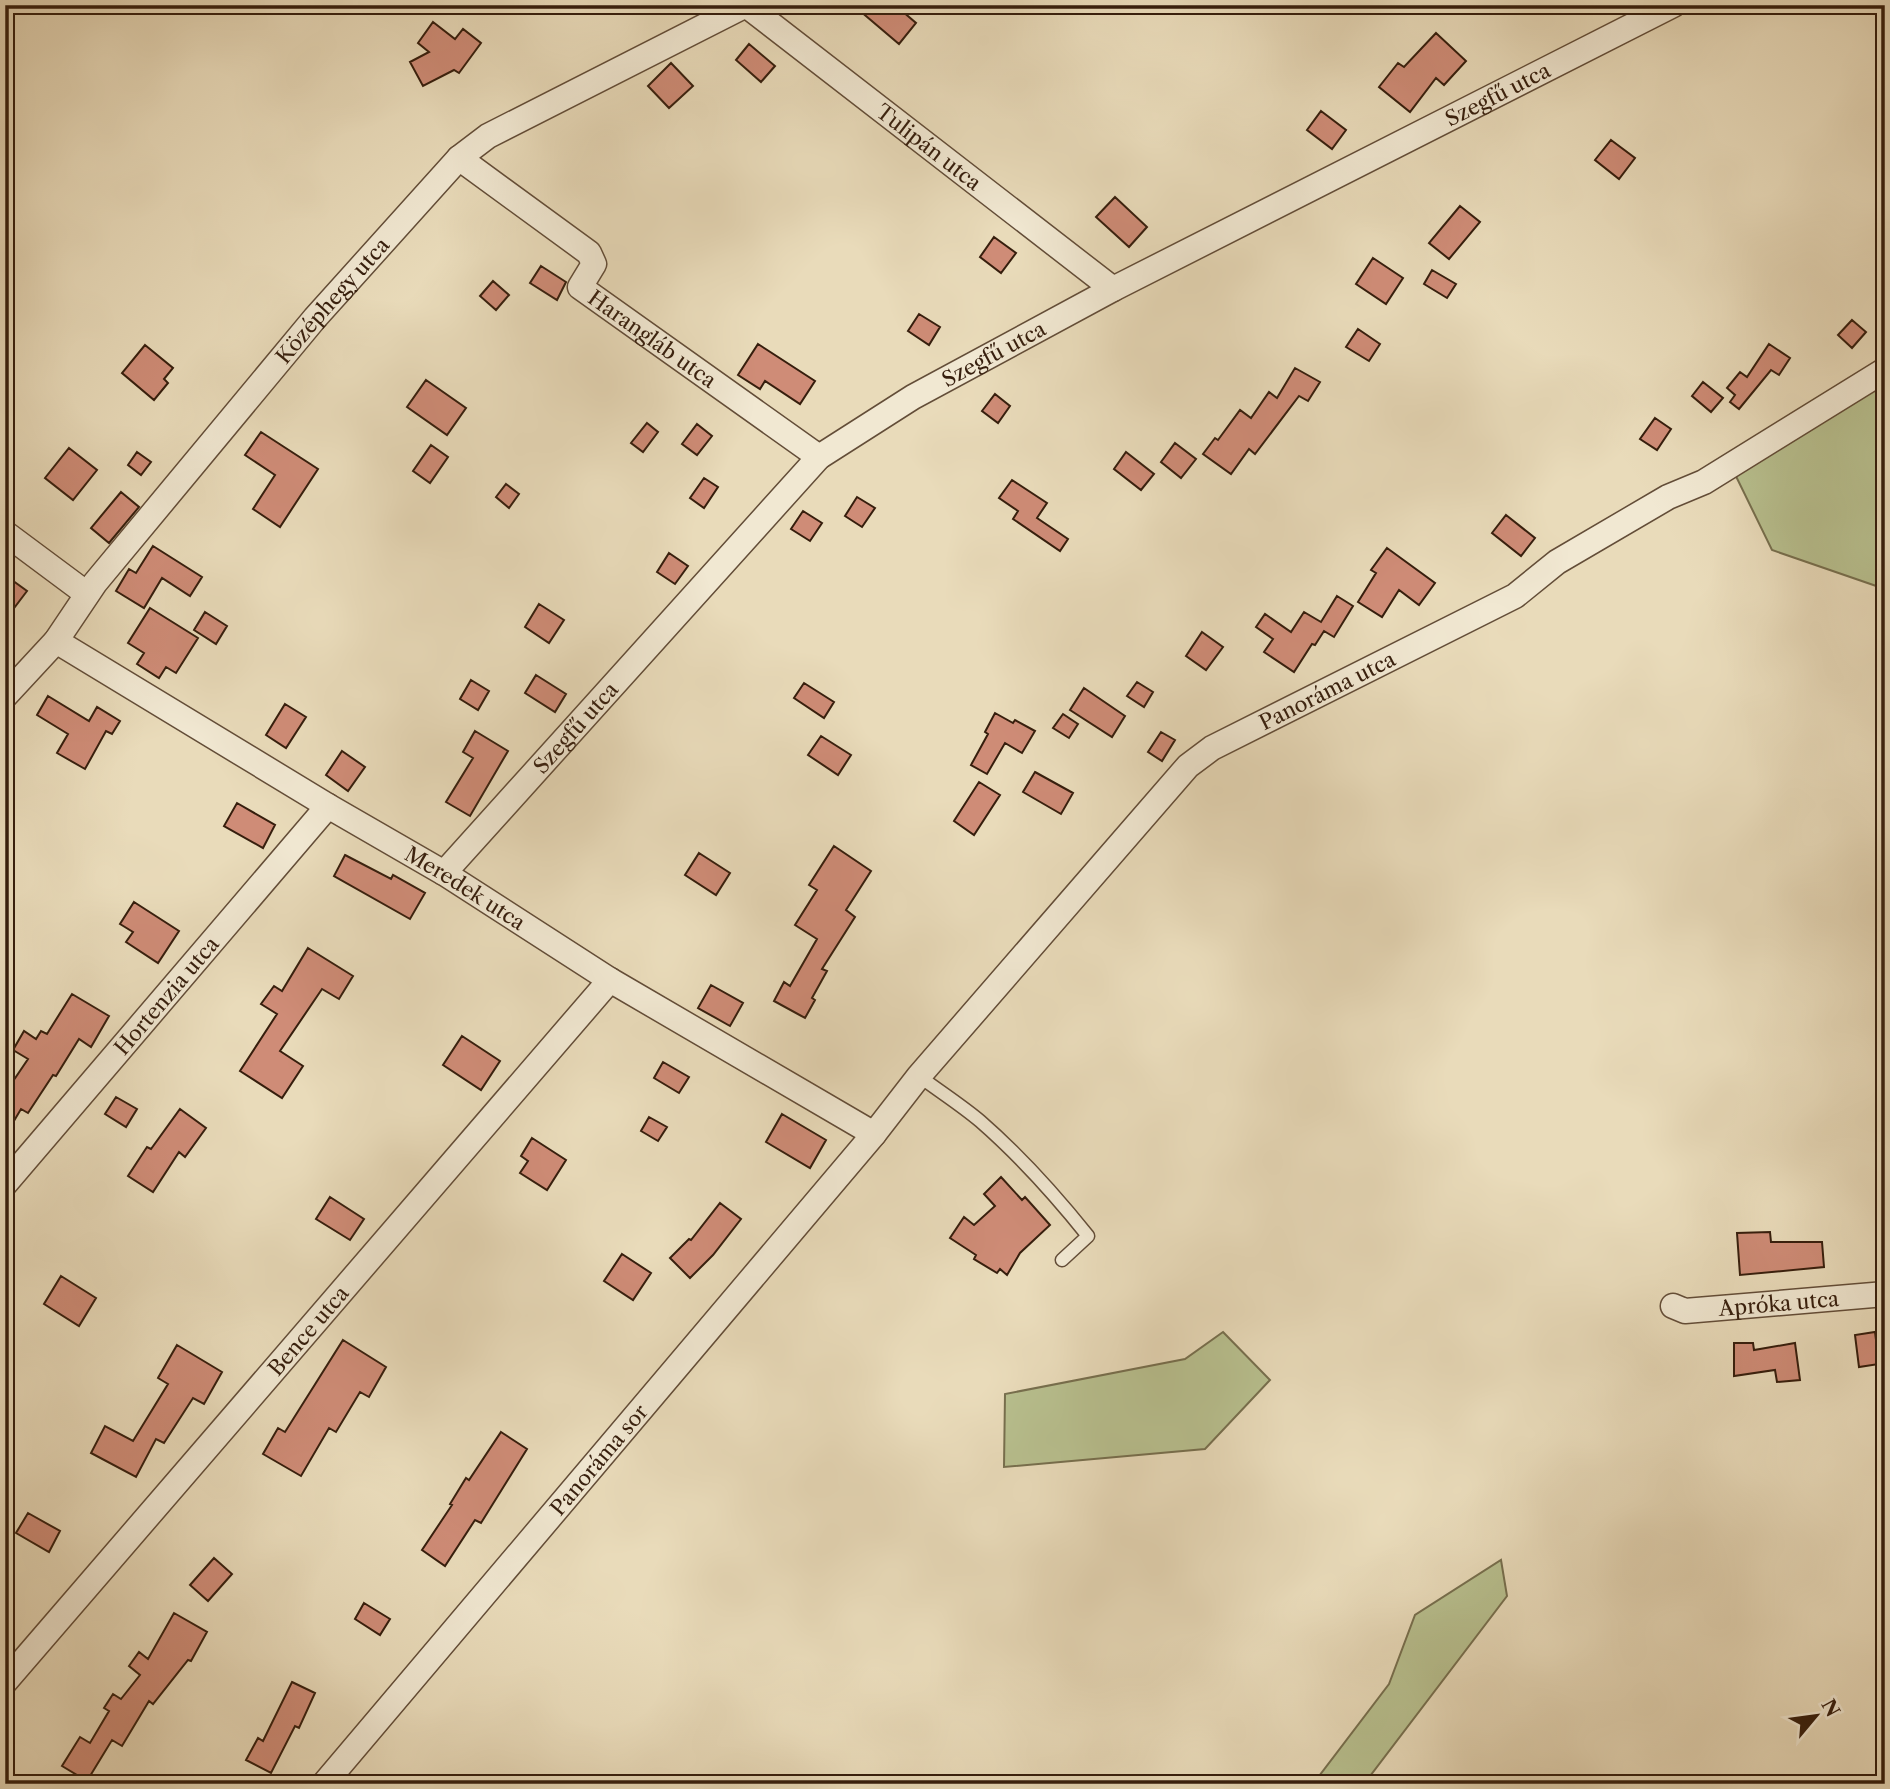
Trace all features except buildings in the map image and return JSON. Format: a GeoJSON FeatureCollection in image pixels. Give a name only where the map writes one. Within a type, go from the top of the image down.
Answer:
{"type":"FeatureCollection","features":[{"type":"Feature","properties":{"kind":"street","name":"Középhegy utca"},"geometry":{"type":"LineString","coordinates":[[5,696],[56,641],[87,594],[315,318],[459,158],[488,136],[746,5]]}},
{"type":"Feature","properties":{"kind":"street","name":"Tulipán utca"},"geometry":{"type":"LineString","coordinates":[[746,5],[1113,289]]}},
{"type":"Feature","properties":{"kind":"street","name":"Szegfű utca"},"geometry":{"type":"LineString","coordinates":[[444,873],[819,457],[913,397],[1113,289],[1673,5]]}},
{"type":"Feature","properties":{"kind":"street","name":"Harangláb utca"},"geometry":{"type":"LineString","coordinates":[[459,158],[589,253],[594,264],[580,287],[819,457]]}},
{"type":"Feature","properties":{"kind":"street","name":"Panoráma utca"},"geometry":{"type":"LineString","coordinates":[[874,1134],[919,1076],[1188,766],[1212,748],[1515,596],[1557,562],[1668,497],[1704,482],[1885,370]]}},
{"type":"Feature","properties":{"kind":"street"},"geometry":{"type":"LineString","coordinates":[[5,533],[87,594]]}},
{"type":"Feature","properties":{"kind":"street","name":"Meredek utca"},"geometry":{"type":"LineString","coordinates":[[56,641],[444,873],[610,980],[874,1134]]}},
{"type":"Feature","properties":{"kind":"street","name":"Hortenzia utca"},"geometry":{"type":"LineString","coordinates":[[5,1184],[328,806]]}},
{"type":"Feature","properties":{"kind":"street","name":"Bence utca"},"geometry":{"type":"LineString","coordinates":[[5,1682],[610,980]]}},
{"type":"Feature","properties":{"kind":"street","name":"Panoráma sor"},"geometry":{"type":"LineString","coordinates":[[324,1784],[874,1134]]}},
{"type":"Feature","properties":{"kind":"street","name":"Apróka utca"},"geometry":{"type":"LineString","coordinates":[[1673,1306],[1685,1311],[1885,1294]]}},
{"type":"Feature","properties":{"kind":"lane"},"geometry":{"type":"LineString","coordinates":[[919,1076],[980,1122],[1025,1165],[1074,1219],[1087,1236],[1062,1260]]}},
{"type":"Feature","properties":{"kind":"green space"},"geometry":{"type":"Polygon","coordinates":[[[1885,368],[1885,589],[1772,550],[1731,466],[1885,368]]]}},
{"type":"Feature","properties":{"kind":"green space"},"geometry":{"type":"Polygon","coordinates":[[[1223,1332],[1270,1380],[1205,1449],[1004,1467],[1005,1394],[1185,1359],[1223,1332]]]}},
{"type":"Feature","properties":{"kind":"green space"},"geometry":{"type":"Polygon","coordinates":[[[1501,1560],[1507,1596],[1364,1784],[1313,1784],[1389,1684],[1415,1615],[1501,1560]]]}}]}
